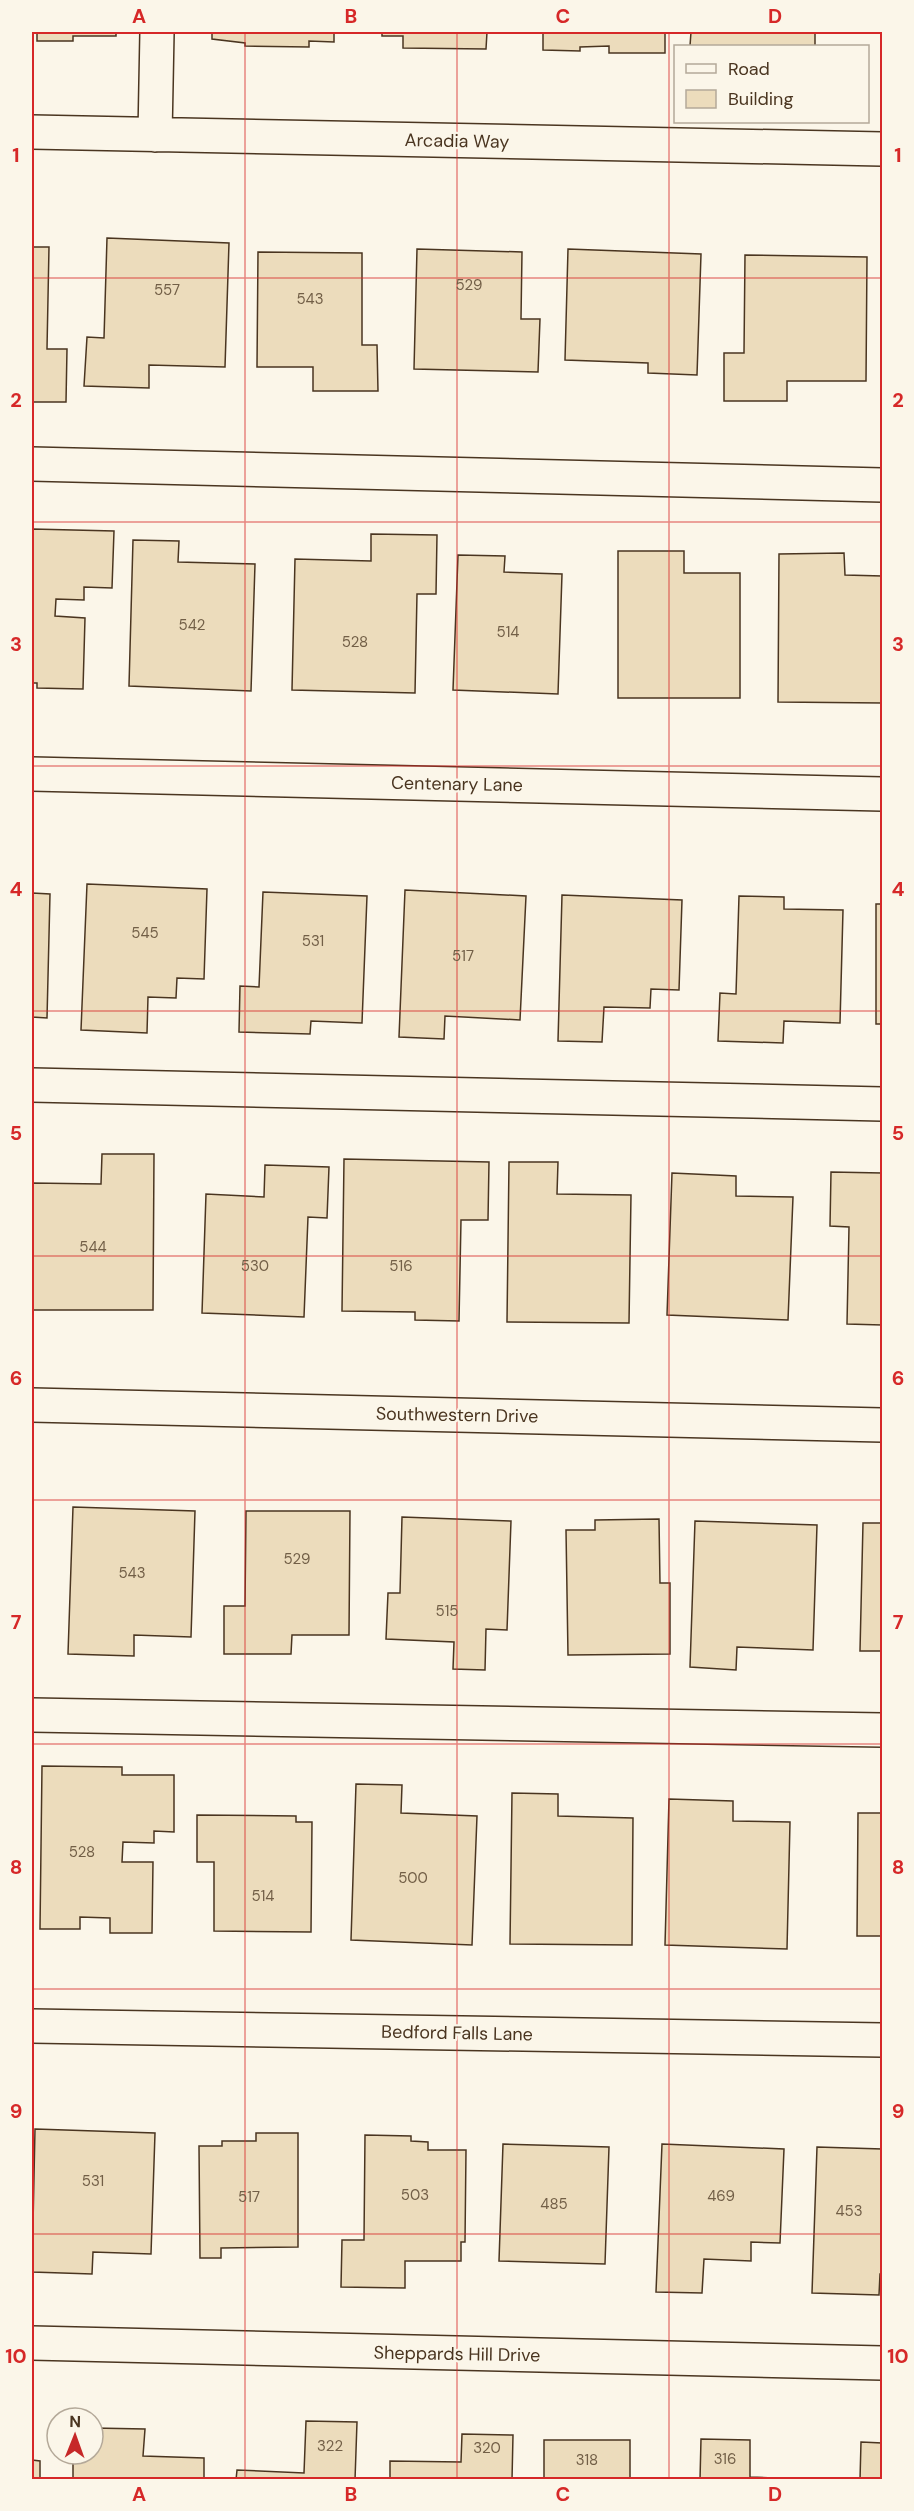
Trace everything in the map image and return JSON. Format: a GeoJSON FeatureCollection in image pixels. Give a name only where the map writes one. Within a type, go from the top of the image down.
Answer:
{"type":"FeatureCollection","features":[{"type":"Feature","properties":{"kind":"street"},"geometry":{"type":"LineString","coordinates":[[155,135],[157,32]]}},
{"type":"Feature","properties":{"kind":"street","name":"Arcadia Way"},"geometry":{"type":"LineString","coordinates":[[32,132],[882,149]]}},
{"type":"Feature","properties":{"kind":"street"},"geometry":{"type":"LineString","coordinates":[[32,464],[882,485]]}},
{"type":"Feature","properties":{"kind":"street","name":"Centenary Lane"},"geometry":{"type":"LineString","coordinates":[[32,774],[882,794]]}},
{"type":"Feature","properties":{"kind":"street"},"geometry":{"type":"LineString","coordinates":[[32,1085],[882,1104]]}},
{"type":"Feature","properties":{"kind":"street","name":"Southwestern Drive"},"geometry":{"type":"LineString","coordinates":[[32,1405],[882,1425]]}},
{"type":"Feature","properties":{"kind":"street"},"geometry":{"type":"LineString","coordinates":[[32,1715],[882,1730]]}},
{"type":"Feature","properties":{"kind":"street","name":"Bedford Falls Lane"},"geometry":{"type":"LineString","coordinates":[[32,2026],[882,2040]]}},
{"type":"Feature","properties":{"kind":"street","name":"Sheppards Hill Drive"},"geometry":{"type":"LineString","coordinates":[[32,2343],[882,2363]]}},
{"type":"Feature","properties":{"kind":"building"},"geometry":{"type":"Polygon","coordinates":[[[37,32],[116,32],[116,36],[73,36],[73,41],[37,41],[37,32]]]}},
{"type":"Feature","properties":{"kind":"building"},"geometry":{"type":"Polygon","coordinates":[[[212,32],[334,32],[334,42],[309,41],[309,47],[245,46],[245,43],[212,39],[212,32]]]}},
{"type":"Feature","properties":{"kind":"building"},"geometry":{"type":"Polygon","coordinates":[[[382,32],[487,32],[486,49],[403,48],[403,36],[382,36],[382,32]]]}},
{"type":"Feature","properties":{"kind":"building"},"geometry":{"type":"Polygon","coordinates":[[[543,32],[665,32],[665,53],[609,53],[609,46],[580,47],[580,51],[543,50],[543,32]]]}},
{"type":"Feature","properties":{"kind":"building"},"geometry":{"type":"Polygon","coordinates":[[[691,32],[815,32],[815,45],[690,45],[691,32]]]}},
{"type":"Feature","properties":{"kind":"building"},"geometry":{"type":"Polygon","coordinates":[[[107,238],[229,243],[225,367],[149,365],[149,388],[84,386],[87,337],[104,338],[107,238]]]}},
{"type":"Feature","properties":{"kind":"building"},"geometry":{"type":"Polygon","coordinates":[[[32,247],[49,247],[47,349],[67,349],[66,402],[32,402],[32,247]]]}},
{"type":"Feature","properties":{"kind":"building"},"geometry":{"type":"Polygon","coordinates":[[[417,249],[522,252],[521,319],[540,319],[538,372],[414,369],[417,249]]]}},
{"type":"Feature","properties":{"kind":"building"},"geometry":{"type":"Polygon","coordinates":[[[568,249],[701,254],[697,375],[648,373],[648,363],[565,360],[568,249]]]}},
{"type":"Feature","properties":{"kind":"building"},"geometry":{"type":"Polygon","coordinates":[[[258,252],[362,253],[362,345],[377,345],[378,391],[313,391],[313,367],[257,367],[258,252]]]}},
{"type":"Feature","properties":{"kind":"building"},"geometry":{"type":"Polygon","coordinates":[[[745,255],[867,257],[866,381],[787,381],[787,401],[724,401],[724,353],[744,353],[745,255]]]}},
{"type":"Feature","properties":{"kind":"building"},"geometry":{"type":"Polygon","coordinates":[[[32,529],[114,531],[112,588],[84,587],[84,600],[56,599],[55,616],[85,618],[83,689],[37,688],[37,683],[32,683],[32,529]]]}},
{"type":"Feature","properties":{"kind":"building"},"geometry":{"type":"Polygon","coordinates":[[[371,534],[437,535],[436,594],[417,594],[415,693],[292,690],[295,559],[371,561],[371,534]]]}},
{"type":"Feature","properties":{"kind":"building"},"geometry":{"type":"Polygon","coordinates":[[[133,540],[179,541],[178,562],[255,564],[251,691],[129,686],[133,540]]]}},
{"type":"Feature","properties":{"kind":"building"},"geometry":{"type":"Polygon","coordinates":[[[618,551],[684,551],[684,573],[740,573],[740,698],[618,698],[618,551]]]}},
{"type":"Feature","properties":{"kind":"building"},"geometry":{"type":"Polygon","coordinates":[[[844,553],[845,575],[882,576],[882,703],[778,702],[779,554],[844,553]]]}},
{"type":"Feature","properties":{"kind":"building"},"geometry":{"type":"Polygon","coordinates":[[[458,555],[505,556],[504,572],[562,574],[558,694],[453,690],[458,555]]]}},
{"type":"Feature","properties":{"kind":"building"},"geometry":{"type":"Polygon","coordinates":[[[87,884],[207,889],[204,979],[177,978],[176,998],[148,997],[147,1033],[81,1030],[87,884]]]}},
{"type":"Feature","properties":{"kind":"building"},"geometry":{"type":"Polygon","coordinates":[[[405,890],[526,896],[520,1020],[445,1016],[444,1039],[399,1037],[405,890]]]}},
{"type":"Feature","properties":{"kind":"building"},"geometry":{"type":"Polygon","coordinates":[[[263,892],[367,896],[362,1023],[311,1021],[310,1034],[239,1032],[240,986],[259,987],[263,892]]]}},
{"type":"Feature","properties":{"kind":"building"},"geometry":{"type":"Polygon","coordinates":[[[32,893],[50,894],[47,1018],[32,1017],[32,893]]]}},
{"type":"Feature","properties":{"kind":"building"},"geometry":{"type":"Polygon","coordinates":[[[562,895],[682,900],[679,990],[651,989],[650,1008],[604,1007],[602,1042],[558,1041],[562,895]]]}},
{"type":"Feature","properties":{"kind":"building"},"geometry":{"type":"Polygon","coordinates":[[[739,896],[784,897],[784,909],[843,910],[840,1023],[784,1021],[783,1043],[718,1041],[720,993],[736,994],[739,896]]]}},
{"type":"Feature","properties":{"kind":"building"},"geometry":{"type":"Polygon","coordinates":[[[876,904],[882,904],[882,1024],[876,1024],[876,904]]]}},
{"type":"Feature","properties":{"kind":"building"},"geometry":{"type":"Polygon","coordinates":[[[102,1154],[154,1154],[153,1310],[32,1310],[32,1183],[101,1184],[102,1154]]]}},
{"type":"Feature","properties":{"kind":"building"},"geometry":{"type":"Polygon","coordinates":[[[344,1159],[489,1162],[488,1220],[461,1220],[459,1321],[415,1320],[415,1312],[342,1311],[344,1159]]]}},
{"type":"Feature","properties":{"kind":"building"},"geometry":{"type":"Polygon","coordinates":[[[509,1162],[558,1162],[557,1194],[631,1195],[629,1323],[507,1322],[509,1162]]]}},
{"type":"Feature","properties":{"kind":"building"},"geometry":{"type":"Polygon","coordinates":[[[265,1165],[329,1167],[327,1218],[308,1217],[304,1317],[202,1313],[206,1194],[264,1197],[265,1165]]]}},
{"type":"Feature","properties":{"kind":"building"},"geometry":{"type":"Polygon","coordinates":[[[831,1172],[882,1173],[882,1325],[847,1324],[849,1227],[830,1226],[831,1172]]]}},
{"type":"Feature","properties":{"kind":"building"},"geometry":{"type":"Polygon","coordinates":[[[672,1173],[736,1176],[736,1196],[793,1197],[788,1320],[667,1315],[672,1173]]]}},
{"type":"Feature","properties":{"kind":"building"},"geometry":{"type":"Polygon","coordinates":[[[73,1507],[195,1511],[191,1637],[134,1635],[134,1656],[68,1654],[73,1507]]]}},
{"type":"Feature","properties":{"kind":"building"},"geometry":{"type":"Polygon","coordinates":[[[246,1511],[350,1511],[349,1635],[292,1635],[291,1654],[224,1654],[224,1606],[245,1606],[246,1511]]]}},
{"type":"Feature","properties":{"kind":"building"},"geometry":{"type":"Polygon","coordinates":[[[402,1517],[511,1521],[507,1630],[486,1629],[485,1670],[453,1669],[454,1642],[386,1639],[388,1593],[400,1593],[402,1517]]]}},
{"type":"Feature","properties":{"kind":"building"},"geometry":{"type":"Polygon","coordinates":[[[659,1519],[660,1583],[670,1583],[670,1654],[568,1655],[566,1530],[595,1530],[595,1520],[659,1519]]]}},
{"type":"Feature","properties":{"kind":"building"},"geometry":{"type":"Polygon","coordinates":[[[695,1521],[817,1525],[813,1650],[737,1647],[736,1670],[690,1667],[695,1521]]]}},
{"type":"Feature","properties":{"kind":"building"},"geometry":{"type":"Polygon","coordinates":[[[863,1523],[882,1523],[882,1651],[860,1651],[863,1523]]]}},
{"type":"Feature","properties":{"kind":"building"},"geometry":{"type":"Polygon","coordinates":[[[42,1766],[122,1767],[122,1775],[174,1775],[174,1832],[154,1831],[154,1843],[123,1842],[122,1862],[153,1862],[152,1933],[110,1933],[110,1918],[80,1917],[80,1929],[40,1929],[42,1766]]]}},
{"type":"Feature","properties":{"kind":"building"},"geometry":{"type":"Polygon","coordinates":[[[356,1784],[402,1785],[401,1813],[477,1816],[472,1945],[351,1940],[356,1784]]]}},
{"type":"Feature","properties":{"kind":"building"},"geometry":{"type":"Polygon","coordinates":[[[512,1793],[558,1794],[558,1816],[633,1818],[632,1945],[510,1944],[512,1793]]]}},
{"type":"Feature","properties":{"kind":"building"},"geometry":{"type":"Polygon","coordinates":[[[669,1799],[733,1801],[733,1821],[790,1822],[787,1949],[665,1945],[669,1799]]]}},
{"type":"Feature","properties":{"kind":"building"},"geometry":{"type":"Polygon","coordinates":[[[858,1813],[882,1813],[882,1936],[857,1936],[858,1813]]]}},
{"type":"Feature","properties":{"kind":"building"},"geometry":{"type":"Polygon","coordinates":[[[197,1815],[296,1816],[296,1822],[312,1822],[311,1932],[214,1931],[214,1862],[197,1862],[197,1815]]]}},
{"type":"Feature","properties":{"kind":"building"},"geometry":{"type":"Polygon","coordinates":[[[35,2129],[155,2133],[151,2254],[93,2252],[92,2274],[32,2272],[35,2129]]]}},
{"type":"Feature","properties":{"kind":"building"},"geometry":{"type":"Polygon","coordinates":[[[256,2133],[298,2133],[298,2247],[221,2248],[221,2258],[200,2258],[199,2146],[222,2146],[222,2141],[256,2141],[256,2133]]]}},
{"type":"Feature","properties":{"kind":"building"},"geometry":{"type":"Polygon","coordinates":[[[365,2135],[411,2136],[411,2141],[428,2142],[428,2150],[466,2150],[465,2242],[461,2242],[461,2261],[405,2261],[405,2288],[341,2287],[342,2240],[364,2240],[365,2135]]]}},
{"type":"Feature","properties":{"kind":"building"},"geometry":{"type":"Polygon","coordinates":[[[503,2144],[609,2147],[605,2264],[499,2261],[503,2144]]]}},
{"type":"Feature","properties":{"kind":"building"},"geometry":{"type":"Polygon","coordinates":[[[662,2144],[784,2149],[780,2243],[751,2242],[751,2261],[704,2259],[702,2293],[656,2292],[662,2144]]]}},
{"type":"Feature","properties":{"kind":"building"},"geometry":{"type":"Polygon","coordinates":[[[817,2147],[882,2149],[882,2274],[880,2274],[879,2295],[812,2293],[817,2147]]]}},
{"type":"Feature","properties":{"kind":"building"},"geometry":{"type":"Polygon","coordinates":[[[306,2421],[357,2422],[355,2480],[236,2480],[237,2470],[304,2473],[306,2421]]]}},
{"type":"Feature","properties":{"kind":"building"},"geometry":{"type":"Polygon","coordinates":[[[105,2428],[145,2429],[143,2456],[204,2458],[204,2480],[73,2480],[73,2466],[105,2466],[105,2428]]]}},
{"type":"Feature","properties":{"kind":"building"},"geometry":{"type":"Polygon","coordinates":[[[462,2434],[513,2435],[512,2480],[390,2480],[390,2461],[461,2462],[462,2434]]]}},
{"type":"Feature","properties":{"kind":"building"},"geometry":{"type":"Polygon","coordinates":[[[701,2439],[750,2440],[750,2477],[822,2480],[700,2480],[701,2439]]]}},
{"type":"Feature","properties":{"kind":"building"},"geometry":{"type":"Polygon","coordinates":[[[544,2440],[630,2440],[630,2480],[544,2480],[544,2440]]]}},
{"type":"Feature","properties":{"kind":"building"},"geometry":{"type":"Polygon","coordinates":[[[861,2442],[882,2443],[882,2480],[860,2480],[861,2442]]]}},
{"type":"Feature","properties":{"kind":"building"},"geometry":{"type":"Polygon","coordinates":[[[32,2460],[40,2461],[40,2480],[32,2480],[32,2460]]]}}]}
